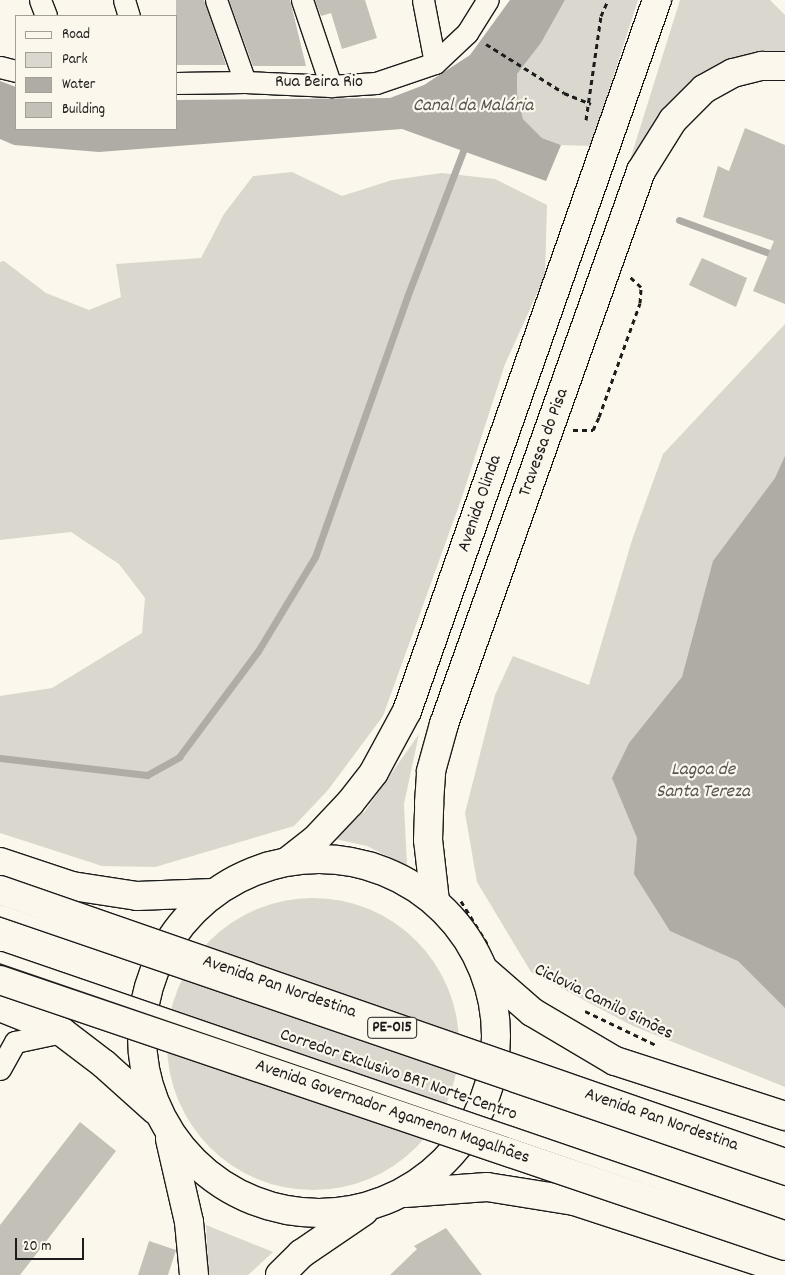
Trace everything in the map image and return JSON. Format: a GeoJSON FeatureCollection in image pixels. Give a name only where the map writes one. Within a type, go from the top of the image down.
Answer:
{"type":"FeatureCollection","features":[{"type":"Feature","properties":{"kind":"main road","name":"Avenida Olinda"},"geometry":{"type":"LineString","coordinates":[[288,861],[315,840],[350,803],[374,772],[407,711],[599,171],[657,0]]}},
{"type":"Feature","properties":{"kind":"main road","name":"Travessa do Pisa"},"geometry":{"type":"LineString","coordinates":[[448,900],[428,840],[432,771],[444,724],[641,171],[673,120],[704,89],[733,73],[762,66],[785,66]]}},
{"type":"Feature","properties":{"kind":"main road"},"geometry":{"type":"LineString","coordinates":[[194,1275],[189,1222],[164,1123],[147,1081],[141,1046],[143,1011],[152,976],[166,945],[188,916],[213,893],[253,871],[288,861],[319,858],[366,865],[448,900],[464,933],[532,1012],[616,1061],[785,1116]]}},
{"type":"Feature","properties":{"kind":"main road"},"geometry":{"type":"LineString","coordinates":[[0,862],[72,886],[137,896],[213,893]]}},
{"type":"Feature","properties":{"kind":"main road","name":"Avenida Pan Nordestina"},"geometry":{"type":"LineString","coordinates":[[0,890],[785,1163]]}},
{"type":"Feature","properties":{"kind":"main road"},"geometry":{"type":"LineString","coordinates":[[280,1275],[301,1254],[366,1209],[404,1193],[435,1172],[460,1145],[479,1114],[492,1079],[496,1042],[494,1006],[488,960]]}},
{"type":"Feature","properties":{"kind":"main road","name":"Avenida Governador Agamenon Magalhães"},"geometry":{"type":"LineString","coordinates":[[0,980],[785,1246]]}},
{"type":"Feature","properties":{"kind":"main road"},"geometry":{"type":"LineString","coordinates":[[0,1007],[62,1032],[104,1064],[164,1123],[206,1175],[255,1203],[310,1215],[366,1209]]}},
{"type":"Feature","properties":{"kind":"main road","name":"Avenida Governador Agamenon Magalhães"},"geometry":{"type":"LineString","coordinates":[[404,1193],[488,1187],[574,1202],[785,1270]]}},
{"type":"Feature","properties":{"kind":"street"},"geometry":{"type":"LineString","coordinates":[[40,0],[46,15]]}},
{"type":"Feature","properties":{"kind":"street"},"geometry":{"type":"LineString","coordinates":[[124,0],[129,15]]}},
{"type":"Feature","properties":{"kind":"street"},"geometry":{"type":"LineString","coordinates":[[216,0],[245,82]]}},
{"type":"Feature","properties":{"kind":"street"},"geometry":{"type":"LineString","coordinates":[[302,0],[331,86]]}},
{"type":"Feature","properties":{"kind":"street"},"geometry":{"type":"LineString","coordinates":[[423,0],[435,63]]}},
{"type":"Feature","properties":{"kind":"street","name":"Rua Beira Rio"},"geometry":{"type":"LineString","coordinates":[[178,83],[245,82],[331,86],[376,83],[435,63],[466,33],[488,0]]}},
{"type":"Feature","properties":{"kind":"street"},"geometry":{"type":"LineString","coordinates":[[0,67],[15,71]]}},
{"type":"Feature","properties":{"kind":"street"},"geometry":{"type":"LineString","coordinates":[[0,1069],[15,1042],[62,1032]]}},
{"type":"Feature","properties":{"kind":"lane"},"geometry":{"type":"LineString","coordinates":[[0,910],[785,1179]]}},
{"type":"Feature","properties":{"kind":"lane","name":"Corredor Exclusivo BRT Norte-Centro"},"geometry":{"type":"LineString","coordinates":[[0,957],[785,1226]]}},
{"type":"Feature","properties":{"kind":"path"},"geometry":{"type":"LineString","coordinates":[[584,128],[590,103],[601,16],[608,0]]}},
{"type":"Feature","properties":{"kind":"path"},"geometry":{"type":"LineString","coordinates":[[483,42],[564,93],[617,115]]}},
{"type":"Feature","properties":{"kind":"path"},"geometry":{"type":"LineString","coordinates":[[448,900],[488,960]]}},
{"type":"Feature","properties":{"kind":"path","name":"Ciclovia Camilo Simões"},"geometry":{"type":"LineString","coordinates":[[575,1007],[668,1050]]}},
{"type":"Feature","properties":{"kind":"green space"},"geometry":{"type":"Polygon","coordinates":[[[565,0],[638,0],[591,146],[561,145],[542,138],[523,119],[517,93],[517,74],[541,43],[565,0]]]}},
{"type":"Feature","properties":{"kind":"green space"},"geometry":{"type":"Polygon","coordinates":[[[680,0],[770,0],[785,15],[785,55],[719,66],[677,97],[625,176],[680,0]]]}},
{"type":"Feature","properties":{"kind":"green space"},"geometry":{"type":"Polygon","coordinates":[[[292,172],[342,196],[392,180],[442,173],[495,179],[547,205],[545,276],[505,364],[461,500],[383,716],[328,790],[294,826],[155,867],[102,866],[0,833],[0,696],[52,688],[142,633],[145,598],[119,564],[71,532],[0,540],[0,262],[4,261],[46,293],[89,310],[121,297],[116,264],[201,258],[224,214],[253,176],[292,172]]]}},
{"type":"Feature","properties":{"kind":"green space"},"geometry":{"type":"Polygon","coordinates":[[[785,324],[785,1087],[633,1026],[531,972],[477,882],[465,813],[495,695],[513,656],[589,685],[632,540],[663,454],[785,324]]]}},
{"type":"Feature","properties":{"kind":"green space"},"geometry":{"type":"Polygon","coordinates":[[[419,734],[404,804],[407,866],[367,846],[331,838],[365,811],[419,734]]]}},
{"type":"Feature","properties":{"kind":"green space"},"geometry":{"type":"Polygon","coordinates":[[[299,898],[327,898],[355,904],[382,915],[406,931],[426,951],[442,975],[453,1002],[457,1015],[459,1044],[457,1073],[442,1113],[426,1137],[406,1157],[382,1173],[355,1184],[327,1190],[299,1190],[271,1184],[244,1173],[220,1157],[200,1137],[184,1113],[173,1086],[167,1058],[167,1030],[173,1002],[184,975],[200,951],[220,931],[244,915],[271,904],[299,898]]]}},
{"type":"Feature","properties":{"kind":"green space"},"geometry":{"type":"Polygon","coordinates":[[[206,1225],[273,1252],[248,1275],[209,1275],[206,1225]]]}},
{"type":"Feature","properties":{"kind":"water","name":"Canal da Malária"},"geometry":{"type":"Polygon","coordinates":[[[510,0],[565,0],[541,43],[517,74],[517,93],[523,119],[542,138],[561,145],[546,181],[402,129],[99,152],[14,145],[0,139],[0,81],[15,87],[15,130],[178,130],[178,100],[390,98],[424,85],[470,55],[510,0]]]}},
{"type":"Feature","properties":{"kind":"water","name":"Lagoa de Santa Tereza"},"geometry":{"type":"Polygon","coordinates":[[[785,456],[785,1008],[738,961],[670,931],[634,874],[637,838],[612,778],[629,743],[682,677],[713,561],[775,478],[785,456]]]}},
{"type":"Feature","properties":{"kind":"building"},"geometry":{"type":"Polygon","coordinates":[[[176,0],[204,0],[226,65],[178,65],[178,15],[176,15],[176,0]]]}},
{"type":"Feature","properties":{"kind":"building"},"geometry":{"type":"Polygon","coordinates":[[[229,0],[290,0],[306,66],[253,66],[229,0]]]}},
{"type":"Feature","properties":{"kind":"building"},"geometry":{"type":"Polygon","coordinates":[[[315,0],[365,0],[377,38],[342,49],[331,13],[321,16],[315,0]]]}},
{"type":"Feature","properties":{"kind":"building"},"geometry":{"type":"Polygon","coordinates":[[[745,128],[785,145],[785,304],[753,291],[774,241],[703,217],[718,166],[729,171],[745,128]]]}},
{"type":"Feature","properties":{"kind":"building"},"geometry":{"type":"Polygon","coordinates":[[[702,258],[747,278],[736,307],[689,285],[702,258]]]}},
{"type":"Feature","properties":{"kind":"building"},"geometry":{"type":"Polygon","coordinates":[[[80,1122],[116,1151],[20,1275],[0,1275],[0,1225],[80,1122]]]}},
{"type":"Feature","properties":{"kind":"building"},"geometry":{"type":"Polygon","coordinates":[[[446,1228],[482,1275],[390,1275],[417,1249],[414,1246],[446,1228]]]}},
{"type":"Feature","properties":{"kind":"building"},"geometry":{"type":"Polygon","coordinates":[[[149,1241],[176,1250],[168,1275],[138,1275],[149,1241]]]}},
{"type":"Feature","properties":{"kind":"waterway"},"geometry":{"type":"LineString","coordinates":[[0,758],[147,775],[179,757],[258,651],[315,557],[407,297],[466,143]]}},
{"type":"Feature","properties":{"kind":"waterway"},"geometry":{"type":"LineString","coordinates":[[679,220],[785,259]]}}]}
